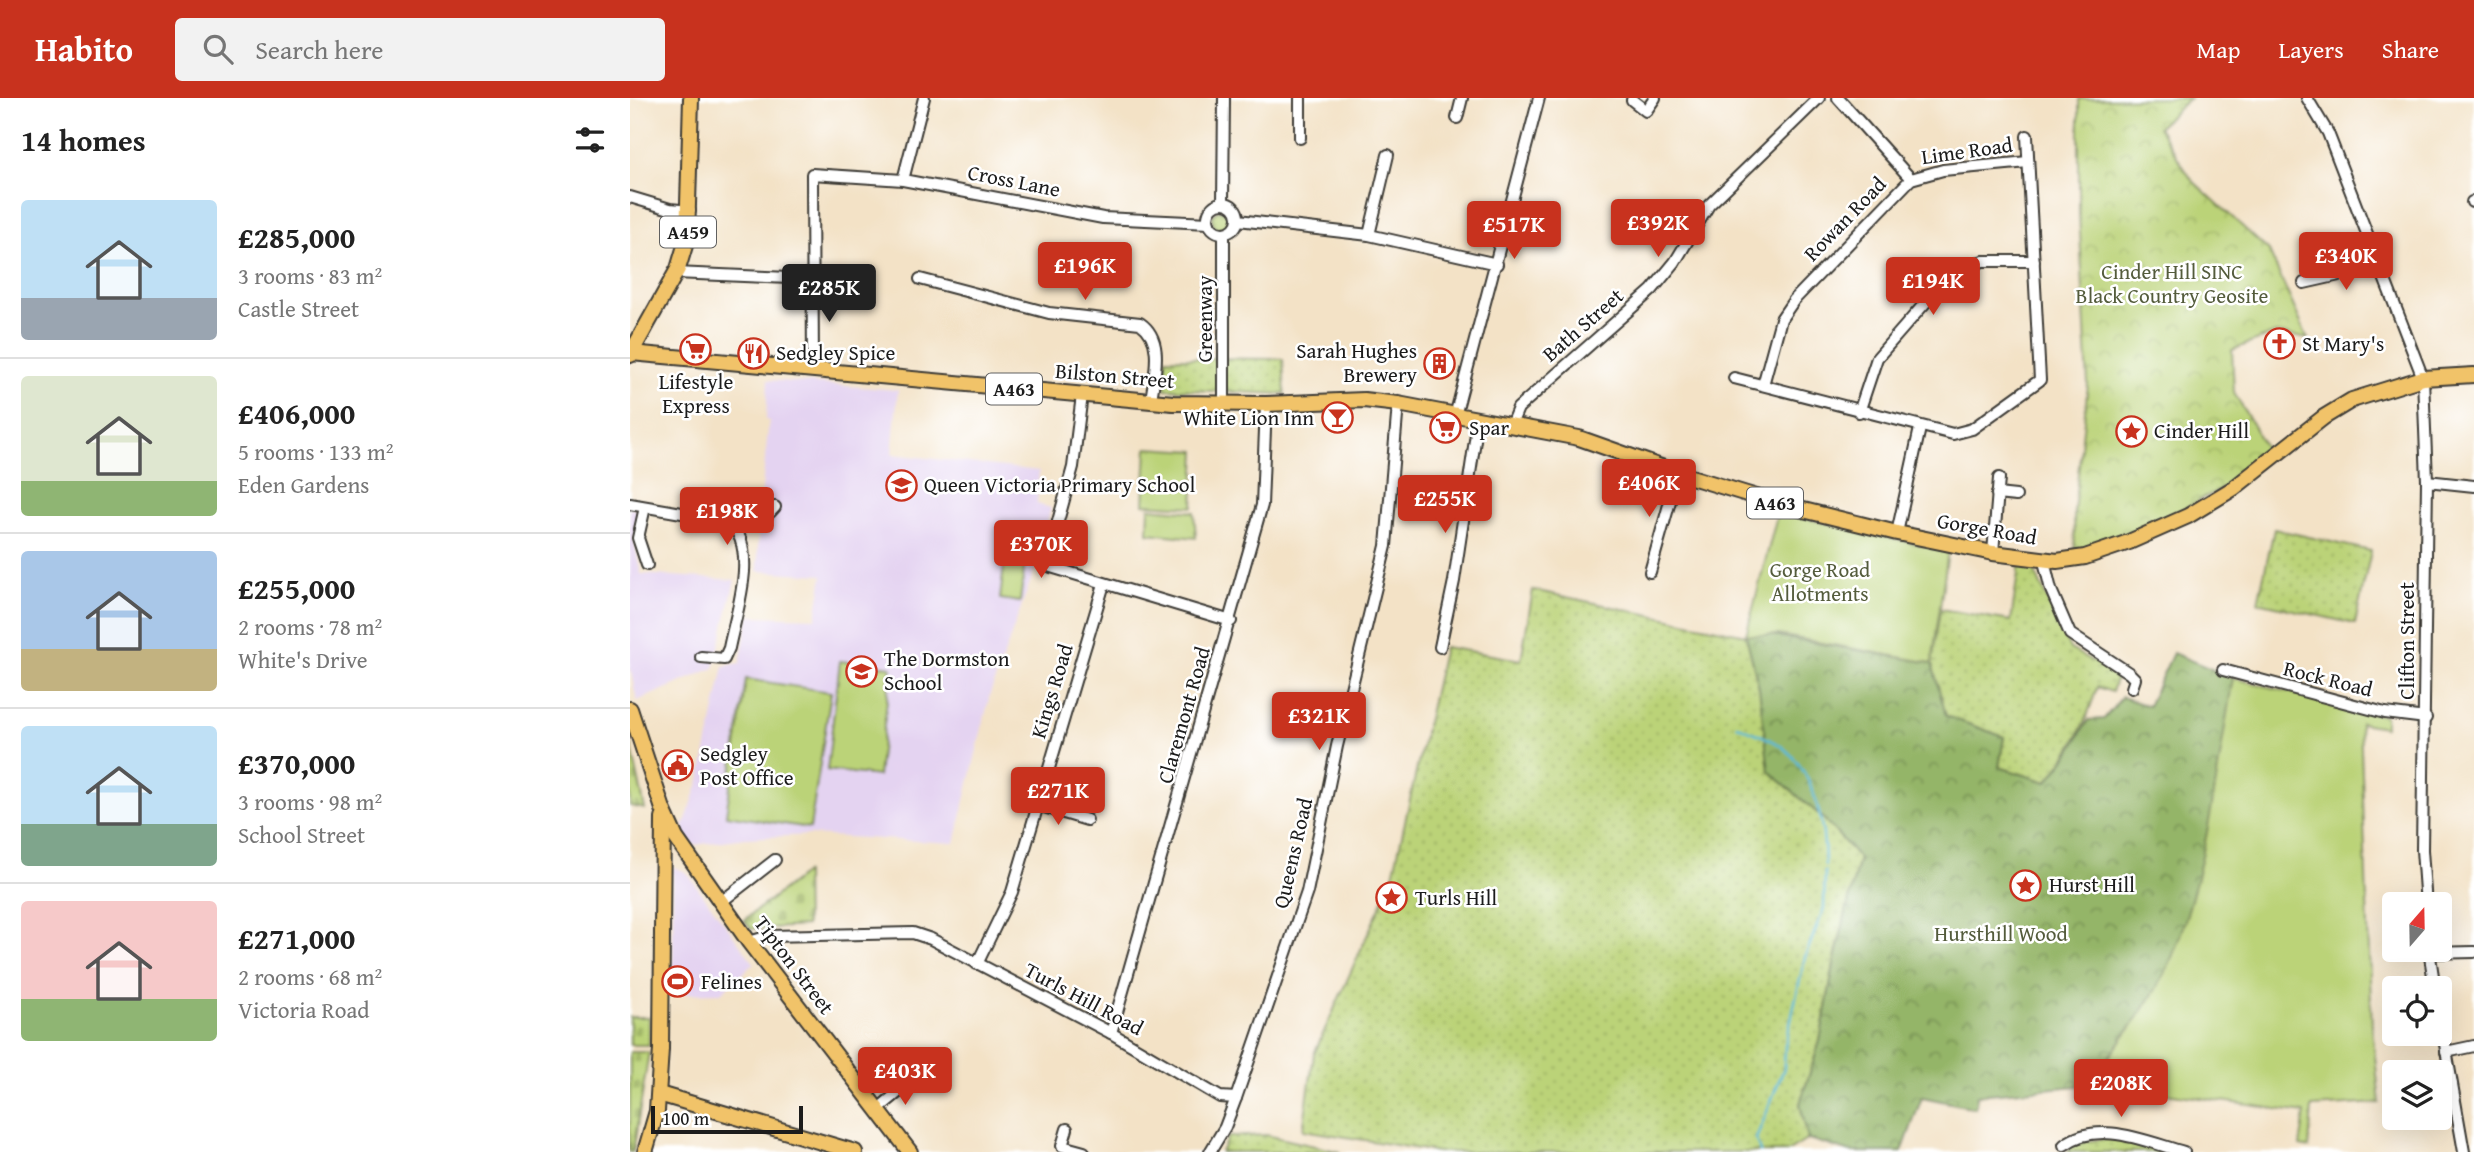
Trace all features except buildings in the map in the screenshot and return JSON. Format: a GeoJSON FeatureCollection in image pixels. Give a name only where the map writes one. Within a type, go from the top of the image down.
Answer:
{"type":"FeatureCollection","features":[{"type":"Feature","properties":{"kind":"main road","name":"A459"},"geometry":{"type":"LineString","coordinates":[[631,354],[676,273],[687,239],[690,212],[691,98]]}},
{"type":"Feature","properties":{"kind":"main road","name":"Bilston Street"},"geometry":{"type":"LineString","coordinates":[[631,354],[1152,401],[1266,404],[1355,400],[1398,404],[1510,425]]}},
{"type":"Feature","properties":{"kind":"main road","name":"A463"},"geometry":{"type":"LineString","coordinates":[[2423,378],[2474,375]]}},
{"type":"Feature","properties":{"kind":"main road","name":"Gorge Road"},"geometry":{"type":"LineString","coordinates":[[1510,425],[1579,438],[1678,473],[1783,505],[1897,533],[2044,561],[2085,557],[2188,516],[2234,488],[2324,417],[2351,400],[2423,378]]}},
{"type":"Feature","properties":{"kind":"main road"},"geometry":{"type":"LineString","coordinates":[[630,709],[663,809],[665,859],[659,1094],[645,1152]]}},
{"type":"Feature","properties":{"kind":"main road","name":"Tipton Street"},"geometry":{"type":"LineString","coordinates":[[663,809],[676,838],[749,942],[907,1147]]}},
{"type":"Feature","properties":{"kind":"main road","name":"Tipton Street"},"geometry":{"type":"LineString","coordinates":[[665,859],[687,866],[703,878]]}},
{"type":"Feature","properties":{"kind":"main road"},"geometry":{"type":"LineString","coordinates":[[659,1094],[855,1152]]}},
{"type":"Feature","properties":{"kind":"street"},"geometry":{"type":"LineString","coordinates":[[903,180],[924,98]]}},
{"type":"Feature","properties":{"kind":"street"},"geometry":{"type":"LineString","coordinates":[[1223,203],[1224,98]]}},
{"type":"Feature","properties":{"kind":"street"},"geometry":{"type":"LineString","coordinates":[[1300,98],[1300,138]]}},
{"type":"Feature","properties":{"kind":"street"},"geometry":{"type":"LineString","coordinates":[[1457,118],[1462,98]]}},
{"type":"Feature","properties":{"kind":"street"},"geometry":{"type":"LineString","coordinates":[[1455,416],[1539,98]]}},
{"type":"Feature","properties":{"kind":"street"},"geometry":{"type":"LineString","coordinates":[[1632,100],[1646,111],[1655,98]]}},
{"type":"Feature","properties":{"kind":"street","name":"Bath Street"},"geometry":{"type":"LineString","coordinates":[[1510,425],[1518,408],[1652,290],[1675,262],[1709,205],[1721,191],[1819,98]]}},
{"type":"Feature","properties":{"kind":"street","name":"Rowan Road"},"geometry":{"type":"LineString","coordinates":[[1763,385],[1782,319],[1794,300],[1911,179],[1838,98]]}},
{"type":"Feature","properties":{"kind":"street","name":"Clifton Street"},"geometry":{"type":"LineString","coordinates":[[2306,98],[2328,133],[2423,378],[2427,481],[2423,850],[2425,892]]}},
{"type":"Feature","properties":{"kind":"street","name":"Lime Road"},"geometry":{"type":"LineString","coordinates":[[1920,428],[1963,433],[2040,380],[2027,136]]}},
{"type":"Feature","properties":{"kind":"street"},"geometry":{"type":"LineString","coordinates":[[1369,235],[1388,155]]}},
{"type":"Feature","properties":{"kind":"street","name":"Lime Road"},"geometry":{"type":"LineString","coordinates":[[1911,179],[1943,170],[2028,162]]}},
{"type":"Feature","properties":{"kind":"street","name":"Cross Lane"},"geometry":{"type":"LineString","coordinates":[[813,279],[812,174],[903,180],[1103,218],[1209,223]]}},
{"type":"Feature","properties":{"kind":"street"},"geometry":{"type":"LineString","coordinates":[[630,197],[690,212]]}},
{"type":"Feature","properties":{"kind":"street"},"geometry":{"type":"LineString","coordinates":[[1223,203],[1234,208],[1238,220],[1234,229],[1224,234],[1214,231],[1209,223],[1213,207],[1223,203]]}},
{"type":"Feature","properties":{"kind":"street"},"geometry":{"type":"LineString","coordinates":[[1238,220],[1369,235],[1497,264]]}},
{"type":"Feature","properties":{"kind":"street","name":"Greenway"},"geometry":{"type":"LineString","coordinates":[[1224,234],[1224,404]]}},
{"type":"Feature","properties":{"kind":"street"},"geometry":{"type":"LineString","coordinates":[[1858,412],[1877,358],[1954,270],[1983,261],[2034,261]]}},
{"type":"Feature","properties":{"kind":"street"},"geometry":{"type":"LineString","coordinates":[[2304,284],[2379,266]]}},
{"type":"Feature","properties":{"kind":"street"},"geometry":{"type":"LineString","coordinates":[[676,273],[813,279],[813,369]]}},
{"type":"Feature","properties":{"kind":"street"},"geometry":{"type":"LineString","coordinates":[[920,279],[1049,313],[1140,323],[1150,330],[1156,345],[1152,401]]}},
{"type":"Feature","properties":{"kind":"street"},"geometry":{"type":"LineString","coordinates":[[1734,378],[1920,428],[1897,533]]}},
{"type":"Feature","properties":{"kind":"street"},"geometry":{"type":"LineString","coordinates":[[1082,395],[1073,467],[1047,561],[1051,567],[1231,621]]}},
{"type":"Feature","properties":{"kind":"street","name":"Claremont Road"},"geometry":{"type":"LineString","coordinates":[[1111,1033],[1262,505],[1266,404]]}},
{"type":"Feature","properties":{"kind":"street","name":"Queens Road"},"geometry":{"type":"LineString","coordinates":[[1210,1152],[1225,1127],[1236,1098],[1307,892],[1336,746],[1386,545],[1398,404]]}},
{"type":"Feature","properties":{"kind":"street"},"geometry":{"type":"LineString","coordinates":[[1440,646],[1454,581],[1478,420]]}},
{"type":"Feature","properties":{"kind":"street"},"geometry":{"type":"LineString","coordinates":[[1650,572],[1678,473]]}},
{"type":"Feature","properties":{"kind":"street"},"geometry":{"type":"LineString","coordinates":[[1993,553],[1999,478]]}},
{"type":"Feature","properties":{"kind":"street"},"geometry":{"type":"LineString","coordinates":[[2427,481],[2474,486]]}},
{"type":"Feature","properties":{"kind":"street"},"geometry":{"type":"LineString","coordinates":[[1997,494],[2017,496]]}},
{"type":"Feature","properties":{"kind":"street"},"geometry":{"type":"LineString","coordinates":[[630,504],[728,521],[756,523],[775,507]]}},
{"type":"Feature","properties":{"kind":"street"},"geometry":{"type":"LineString","coordinates":[[645,507],[638,538],[647,565]]}},
{"type":"Feature","properties":{"kind":"street"},"geometry":{"type":"LineString","coordinates":[[701,657],[724,659],[729,648],[746,559],[739,530],[728,521]]}},
{"type":"Feature","properties":{"kind":"street"},"geometry":{"type":"LineString","coordinates":[[644,551],[656,550]]}},
{"type":"Feature","properties":{"kind":"street"},"geometry":{"type":"LineString","coordinates":[[2044,561],[2051,590],[2070,634],[2129,673],[2135,679],[2132,688]]}},
{"type":"Feature","properties":{"kind":"street","name":"Kings Road"},"geometry":{"type":"LineString","coordinates":[[977,964],[1012,892],[1104,584]]}},
{"type":"Feature","properties":{"kind":"street","name":"Rock Road"},"geometry":{"type":"LineString","coordinates":[[2223,670],[2385,713],[2426,718]]}},
{"type":"Feature","properties":{"kind":"street"},"geometry":{"type":"LineString","coordinates":[[1037,805],[1087,820]]}},
{"type":"Feature","properties":{"kind":"street"},"geometry":{"type":"LineString","coordinates":[[721,902],[775,860]]}},
{"type":"Feature","properties":{"kind":"street","name":"Turls Hill Road"},"geometry":{"type":"LineString","coordinates":[[749,942],[764,936],[913,933],[1111,1033],[1220,1097],[1236,1098]]}},
{"type":"Feature","properties":{"kind":"street"},"geometry":{"type":"LineString","coordinates":[[2452,951],[2474,951]]}},
{"type":"Feature","properties":{"kind":"street"},"geometry":{"type":"LineString","coordinates":[[2444,1046],[2464,1152]]}},
{"type":"Feature","properties":{"kind":"street"},"geometry":{"type":"LineString","coordinates":[[2445,1052],[2474,1046]]}},
{"type":"Feature","properties":{"kind":"street"},"geometry":{"type":"LineString","coordinates":[[878,1109],[912,1081]]}},
{"type":"Feature","properties":{"kind":"street"},"geometry":{"type":"LineString","coordinates":[[1067,1129],[1062,1146],[1084,1152]]}},
{"type":"Feature","properties":{"kind":"street"},"geometry":{"type":"LineString","coordinates":[[2064,1145],[2088,1133],[2100,1133],[2126,1136],[2185,1152]]}},
{"type":"Feature","properties":{"kind":"shaded area","name":"The Dormston School"},"geometry":{"type":"Polygon","coordinates":[[[768,380],[898,390],[892,454],[1039,471],[1037,504],[1051,508],[1033,574],[990,694],[955,843],[810,835],[745,838],[687,846],[683,840],[683,828],[700,780],[724,666],[740,663],[749,616],[816,618],[823,575],[758,571],[758,528],[769,421],[766,420],[768,380]]]}},
{"type":"Feature","properties":{"kind":"shaded area"},"geometry":{"type":"Polygon","coordinates":[[[630,508],[637,510],[638,515],[634,539],[641,574],[735,580],[714,668],[637,701],[630,667],[630,508]]]}},
{"type":"Feature","properties":{"kind":"shaded area"},"geometry":{"type":"Polygon","coordinates":[[[673,867],[686,872],[754,963],[721,993],[673,994],[673,867]]]}},
{"type":"Feature","properties":{"kind":"green space","name":"Cinder Hill SINC Black Country Geosite"},"geometry":{"type":"Polygon","coordinates":[[[2190,98],[2158,127],[2192,180],[2269,251],[2308,339],[2276,333],[2232,350],[2234,392],[2265,447],[2228,485],[2161,521],[2075,553],[2074,511],[2088,384],[2079,214],[2079,99],[2190,98]]]}},
{"type":"Feature","properties":{"kind":"green space"},"geometry":{"type":"Polygon","coordinates":[[[1222,210],[1229,213],[1232,220],[1229,227],[1222,230],[1215,227],[1212,220],[1215,213],[1222,210]]]}},
{"type":"Feature","properties":{"kind":"green space"},"geometry":{"type":"Polygon","coordinates":[[[1166,358],[1283,359],[1285,394],[1165,389],[1166,358]]]}},
{"type":"Feature","properties":{"kind":"green space"},"geometry":{"type":"Polygon","coordinates":[[[1147,448],[1196,451],[1193,507],[1144,504],[1147,448]]]}},
{"type":"Feature","properties":{"kind":"green space"},"geometry":{"type":"Polygon","coordinates":[[[1149,508],[1194,512],[1196,538],[1148,533],[1149,508]]]}},
{"type":"Feature","properties":{"kind":"green space","name":"Gorge Road Allotments"},"geometry":{"type":"Polygon","coordinates":[[[1778,512],[1948,551],[1932,663],[1779,635],[1746,635],[1778,512]]]}},
{"type":"Feature","properties":{"kind":"green space"},"geometry":{"type":"Polygon","coordinates":[[[2274,529],[2371,551],[2355,624],[2258,602],[2274,529]]]}},
{"type":"Feature","properties":{"kind":"green space"},"geometry":{"type":"Polygon","coordinates":[[[1005,558],[1025,561],[1020,602],[1000,599],[1005,558]]]}},
{"type":"Feature","properties":{"kind":"green space"},"geometry":{"type":"Polygon","coordinates":[[[2019,566],[2034,570],[2070,649],[2107,669],[2116,679],[2112,692],[2097,687],[2077,737],[2047,782],[1999,767],[2004,737],[1945,716],[1932,663],[1940,609],[2011,621],[2019,566]]]}},
{"type":"Feature","properties":{"kind":"green space"},"geometry":{"type":"Polygon","coordinates":[[[1533,590],[1746,635],[1759,688],[1823,818],[1859,858],[1835,959],[1820,1041],[1800,1104],[1808,1139],[1787,1152],[1438,1152],[1303,1130],[1314,1054],[1392,880],[1444,647],[1521,660],[1533,590]]]}},
{"type":"Feature","properties":{"kind":"green space","name":"Hursthill Wood"},"geometry":{"type":"Polygon","coordinates":[[[1764,634],[1932,663],[1946,716],[2004,737],[1999,767],[2047,782],[2069,754],[2088,720],[2104,719],[2122,697],[2148,706],[2173,653],[2233,678],[2203,853],[2185,922],[2157,988],[2088,1085],[1977,1095],[1975,1108],[1922,1097],[1902,1152],[1851,1152],[1808,1139],[1800,1104],[1820,1041],[1835,959],[1859,858],[1823,818],[1769,771],[1759,688],[1746,635],[1764,634]]]}},
{"type":"Feature","properties":{"kind":"green space"},"geometry":{"type":"Polygon","coordinates":[[[840,661],[891,667],[878,776],[827,770],[840,661]]]}},
{"type":"Feature","properties":{"kind":"green space"},"geometry":{"type":"Polygon","coordinates":[[[2233,678],[2385,716],[2385,727],[2360,723],[2372,1027],[2380,1103],[2312,1107],[2309,1148],[2300,1146],[2305,1113],[2131,1088],[2088,1085],[2157,988],[2185,922],[2203,853],[2233,678]]]}},
{"type":"Feature","properties":{"kind":"green space"},"geometry":{"type":"Polygon","coordinates":[[[746,679],[831,692],[810,828],[726,815],[746,679]]]}},
{"type":"Feature","properties":{"kind":"green space"},"geometry":{"type":"Polygon","coordinates":[[[630,740],[645,809],[630,806],[630,740]]]}},
{"type":"Feature","properties":{"kind":"green space"},"geometry":{"type":"Polygon","coordinates":[[[805,873],[806,926],[751,929],[744,920],[805,873]]]}},
{"type":"Feature","properties":{"kind":"green space"},"geometry":{"type":"Polygon","coordinates":[[[630,1017],[649,1017],[649,1045],[630,1045],[630,1017]]]}},
{"type":"Feature","properties":{"kind":"green space"},"geometry":{"type":"Polygon","coordinates":[[[630,1052],[649,1052],[633,1152],[630,1152],[630,1052]]]}},
{"type":"Feature","properties":{"kind":"green space"},"geometry":{"type":"Polygon","coordinates":[[[1266,1135],[1341,1152],[1221,1152],[1228,1137],[1266,1135]]]}},
{"type":"Feature","properties":{"kind":"green space"},"geometry":{"type":"Polygon","coordinates":[[[2106,1139],[2130,1141],[2171,1152],[2068,1152],[2073,1143],[2106,1139]]]}},
{"type":"Feature","properties":{"kind":"waterway"},"geometry":{"type":"LineString","coordinates":[[1737,725],[1781,746],[1793,756],[1802,769],[1816,800],[1823,834],[1825,865]]}},
{"type":"Feature","properties":{"kind":"waterway"},"geometry":{"type":"LineString","coordinates":[[1760,1152],[1756,1139],[1784,1068],[1785,1046],[1805,957],[1824,908],[1825,871]]}},
{"type":"Feature","properties":{"kind":"place","name":"St Mary's"},"geometry":{"type":"Point","coordinates":[2279,344]}},
{"type":"Feature","properties":{"kind":"place","name":"Lifestyle Express"},"geometry":{"type":"Point","coordinates":[696,350]}},
{"type":"Feature","properties":{"kind":"place","name":"Sedgley Spice"},"geometry":{"type":"Point","coordinates":[753,353]}},
{"type":"Feature","properties":{"kind":"place","name":"Sarah Hughes Brewery"},"geometry":{"type":"Point","coordinates":[1440,363]}},
{"type":"Feature","properties":{"kind":"place","name":"White Lion Inn"},"geometry":{"type":"Point","coordinates":[1337,418]}},
{"type":"Feature","properties":{"kind":"place","name":"Spar"},"geometry":{"type":"Point","coordinates":[1446,428]}},
{"type":"Feature","properties":{"kind":"place","name":"Cinder Hill"},"geometry":{"type":"Point","coordinates":[2131,431]}},
{"type":"Feature","properties":{"kind":"place","name":"Queen Victoria Primary School"},"geometry":{"type":"Point","coordinates":[901,485]}},
{"type":"Feature","properties":{"kind":"place","name":"The Dormston School"},"geometry":{"type":"Point","coordinates":[861,671]}},
{"type":"Feature","properties":{"kind":"place","name":"Sedgley Post Office"},"geometry":{"type":"Point","coordinates":[677,766]}},
{"type":"Feature","properties":{"kind":"place","name":"Hurst Hill"},"geometry":{"type":"Point","coordinates":[2026,885]}},
{"type":"Feature","properties":{"kind":"place","name":"Turls Hill"},"geometry":{"type":"Point","coordinates":[1392,898]}},
{"type":"Feature","properties":{"kind":"place","name":"Felines"},"geometry":{"type":"Point","coordinates":[678,982]}}]}
